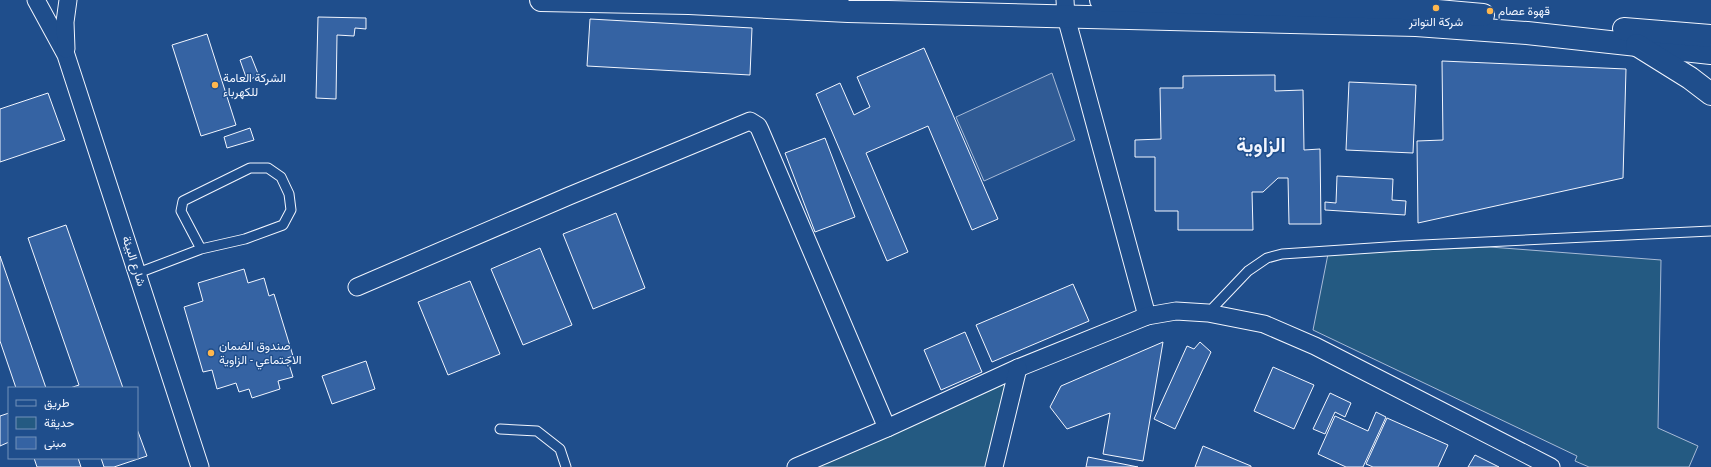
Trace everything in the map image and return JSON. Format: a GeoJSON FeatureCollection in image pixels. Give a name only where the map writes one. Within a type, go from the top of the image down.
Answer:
{"type":"FeatureCollection","features":[{"type":"Feature","properties":{"kind":"main road"},"geometry":{"type":"LineString","coordinates":[[541,0],[689,3],[848,11],[1065,8],[1416,25],[1527,33],[1711,53]]}},
{"type":"Feature","properties":{"kind":"main road"},"geometry":{"type":"LineString","coordinates":[[1101,0],[1404,8],[1711,36]]}},
{"type":"Feature","properties":{"kind":"main road"},"geometry":{"type":"LineString","coordinates":[[1637,45],[1690,78],[1711,94]]}},
{"type":"Feature","properties":{"kind":"street","name":"شارع البيئة"},"geometry":{"type":"LineString","coordinates":[[36,0],[66,55],[200,467]]}},
{"type":"Feature","properties":{"kind":"street","name":"شارع البيئة"},"geometry":{"type":"LineString","coordinates":[[66,55],[65,22],[68,0]]}},
{"type":"Feature","properties":{"kind":"street"},"geometry":{"type":"LineString","coordinates":[[1065,8],[1147,316]]}},
{"type":"Feature","properties":{"kind":"street"},"geometry":{"type":"LineString","coordinates":[[357,287],[569,196],[750,121],[758,126],[760,130],[887,428]]}},
{"type":"Feature","properties":{"kind":"street"},"geometry":{"type":"LineString","coordinates":[[796,467],[887,428],[1018,368],[1147,316],[1176,311],[1208,313],[1264,324],[1315,346],[1551,467]]}},
{"type":"Feature","properties":{"kind":"street"},"geometry":{"type":"LineString","coordinates":[[994,467],[1018,368]]}},
{"type":"Feature","properties":{"kind":"lane"},"geometry":{"type":"LineString","coordinates":[[138,273],[202,249],[245,239],[283,225],[290,210],[289,194],[282,177],[268,168],[250,168],[183,201],[181,211],[202,249]]}},
{"type":"Feature","properties":{"kind":"lane"},"geometry":{"type":"LineString","coordinates":[[1208,313],[1248,271],[1267,258],[1282,254],[1402,246],[1711,231]]}},
{"type":"Feature","properties":{"kind":"lane"},"geometry":{"type":"LineString","coordinates":[[500,428],[537,431],[560,449],[566,467]]}},
{"type":"Feature","properties":{"kind":"green space"},"geometry":{"type":"Polygon","coordinates":[[[1490,247],[1661,260],[1658,428],[1698,446],[1689,467],[1589,467],[1575,461],[1577,456],[1313,330],[1328,254],[1490,247]]]}},
{"type":"Feature","properties":{"kind":"green space"},"geometry":{"type":"Polygon","coordinates":[[[1018,369],[993,467],[798,467],[1018,369]]]}},
{"type":"Feature","properties":{"kind":"shaded area"},"geometry":{"type":"Polygon","coordinates":[[[1052,73],[1075,140],[984,181],[956,117],[1052,73]]]}},
{"type":"Feature","properties":{"kind":"building"},"geometry":{"type":"Polygon","coordinates":[[[318,17],[366,18],[366,29],[355,28],[354,36],[337,35],[336,99],[316,98],[318,17]]]}},
{"type":"Feature","properties":{"kind":"building"},"geometry":{"type":"Polygon","coordinates":[[[590,19],[752,28],[750,75],[587,66],[590,19]]]}},
{"type":"Feature","properties":{"kind":"building"},"geometry":{"type":"Polygon","coordinates":[[[207,34],[236,125],[201,136],[172,45],[207,34]]]}},
{"type":"Feature","properties":{"kind":"building"},"geometry":{"type":"Polygon","coordinates":[[[924,48],[998,219],[972,230],[928,126],[866,153],[908,252],[887,261],[816,94],[840,83],[854,115],[870,107],[857,77],[924,48]]]}},
{"type":"Feature","properties":{"kind":"building"},"geometry":{"type":"Polygon","coordinates":[[[251,56],[259,76],[247,80],[240,60],[251,56]]]}},
{"type":"Feature","properties":{"kind":"building"},"geometry":{"type":"Polygon","coordinates":[[[1442,61],[1626,69],[1623,178],[1418,223],[1417,141],[1443,140],[1442,61]]]}},
{"type":"Feature","properties":{"kind":"building"},"geometry":{"type":"Polygon","coordinates":[[[1275,75],[1275,91],[1303,90],[1304,150],[1320,149],[1321,224],[1289,224],[1288,178],[1278,178],[1263,192],[1252,192],[1253,230],[1178,230],[1178,211],[1155,211],[1155,157],[1135,157],[1135,140],[1161,139],[1160,88],[1183,88],[1183,76],[1275,75]]]}},
{"type":"Feature","properties":{"kind":"building"},"geometry":{"type":"Polygon","coordinates":[[[1349,82],[1416,85],[1413,153],[1346,150],[1349,82]]]}},
{"type":"Feature","properties":{"kind":"building"},"geometry":{"type":"Polygon","coordinates":[[[48,93],[65,140],[0,162],[0,109],[48,93]]]}},
{"type":"Feature","properties":{"kind":"building"},"geometry":{"type":"Polygon","coordinates":[[[250,128],[254,140],[227,148],[224,137],[250,128]]]}},
{"type":"Feature","properties":{"kind":"building"},"geometry":{"type":"Polygon","coordinates":[[[825,138],[855,217],[815,232],[785,153],[825,138]]]}},
{"type":"Feature","properties":{"kind":"building"},"geometry":{"type":"Polygon","coordinates":[[[1337,176],[1393,179],[1392,200],[1406,201],[1405,215],[1325,210],[1325,202],[1336,203],[1337,176]]]}},
{"type":"Feature","properties":{"kind":"building"},"geometry":{"type":"Polygon","coordinates":[[[616,213],[645,288],[593,309],[563,234],[616,213]]]}},
{"type":"Feature","properties":{"kind":"building"},"geometry":{"type":"Polygon","coordinates":[[[66,225],[123,387],[73,387],[79,385],[28,238],[66,225]]]}},
{"type":"Feature","properties":{"kind":"building"},"geometry":{"type":"Polygon","coordinates":[[[540,248],[572,325],[523,345],[491,269],[540,248]]]}},
{"type":"Feature","properties":{"kind":"building"},"geometry":{"type":"Polygon","coordinates":[[[0,256],[46,387],[16,387],[0,341],[0,256]]]}},
{"type":"Feature","properties":{"kind":"building"},"geometry":{"type":"Polygon","coordinates":[[[244,269],[248,283],[264,278],[269,296],[274,294],[293,356],[287,358],[293,377],[278,381],[280,389],[252,398],[249,389],[239,392],[236,383],[217,389],[212,370],[203,372],[184,307],[203,301],[198,283],[244,269]]]}},
{"type":"Feature","properties":{"kind":"building"},"geometry":{"type":"Polygon","coordinates":[[[470,281],[500,354],[448,375],[418,302],[470,281]]]}},
{"type":"Feature","properties":{"kind":"building"},"geometry":{"type":"Polygon","coordinates":[[[1073,284],[1089,321],[992,362],[976,325],[1073,284]]]}},
{"type":"Feature","properties":{"kind":"building"},"geometry":{"type":"Polygon","coordinates":[[[965,332],[982,372],[941,390],[924,350],[965,332]]]}},
{"type":"Feature","properties":{"kind":"building"},"geometry":{"type":"Polygon","coordinates":[[[1163,342],[1143,461],[1103,454],[1110,413],[1067,429],[1050,407],[1061,386],[1163,342]]]}},
{"type":"Feature","properties":{"kind":"building"},"geometry":{"type":"Polygon","coordinates":[[[1200,342],[1211,352],[1175,429],[1154,419],[1187,346],[1194,349],[1200,342]]]}},
{"type":"Feature","properties":{"kind":"building"},"geometry":{"type":"Polygon","coordinates":[[[366,361],[375,389],[332,404],[322,376],[366,361]]]}},
{"type":"Feature","properties":{"kind":"building"},"geometry":{"type":"Polygon","coordinates":[[[1273,367],[1314,385],[1294,429],[1254,411],[1273,367]]]}},
{"type":"Feature","properties":{"kind":"building"},"geometry":{"type":"Polygon","coordinates":[[[1330,393],[1351,403],[1345,417],[1335,412],[1325,434],[1313,429],[1330,393]]]}},
{"type":"Feature","properties":{"kind":"building"},"geometry":{"type":"Polygon","coordinates":[[[1376,412],[1386,417],[1363,467],[1346,467],[1318,454],[1335,416],[1368,431],[1376,412]]]}},
{"type":"Feature","properties":{"kind":"building"},"geometry":{"type":"Polygon","coordinates":[[[8,413],[8,442],[0,446],[0,416],[8,413]]]}},
{"type":"Feature","properties":{"kind":"building"},"geometry":{"type":"Polygon","coordinates":[[[1387,418],[1448,445],[1438,467],[1373,467],[1366,464],[1387,418]]]}},
{"type":"Feature","properties":{"kind":"building"},"geometry":{"type":"Polygon","coordinates":[[[138,432],[147,456],[138,459],[138,432]]]}},
{"type":"Feature","properties":{"kind":"building"},"geometry":{"type":"Polygon","coordinates":[[[1203,446],[1251,466],[1251,467],[1195,467],[1203,446]]]}},
{"type":"Feature","properties":{"kind":"building"},"geometry":{"type":"Polygon","coordinates":[[[1475,455],[1499,467],[1468,467],[1475,455]]]}},
{"type":"Feature","properties":{"kind":"building"},"geometry":{"type":"Polygon","coordinates":[[[1088,457],[1138,467],[1086,467],[1088,457]]]}},
{"type":"Feature","properties":{"kind":"building"},"geometry":{"type":"Polygon","coordinates":[[[34,459],[78,459],[81,467],[37,467],[34,459]]]}},
{"type":"Feature","properties":{"kind":"building"},"geometry":{"type":"Polygon","coordinates":[[[101,459],[138,459],[114,467],[104,467],[101,459]]]}},
{"type":"Feature","properties":{"kind":"place","name":"شركة التواتر"},"geometry":{"type":"Point","coordinates":[1436,8]}},
{"type":"Feature","properties":{"kind":"place","name":"قهوة عصام"},"geometry":{"type":"Point","coordinates":[1490,11]}},
{"type":"Feature","properties":{"kind":"place","name":"الشركة العامة للكهرباء"},"geometry":{"type":"Point","coordinates":[215,85]}},
{"type":"Feature","properties":{"kind":"place","name":"صندوق الضمان الاجتماعي - الزاوية"},"geometry":{"type":"Point","coordinates":[211,353]}},
{"type":"Feature","properties":{"kind":"district","name":"الزاوية"},"geometry":{"type":"Point","coordinates":[1261,145]}}]}
